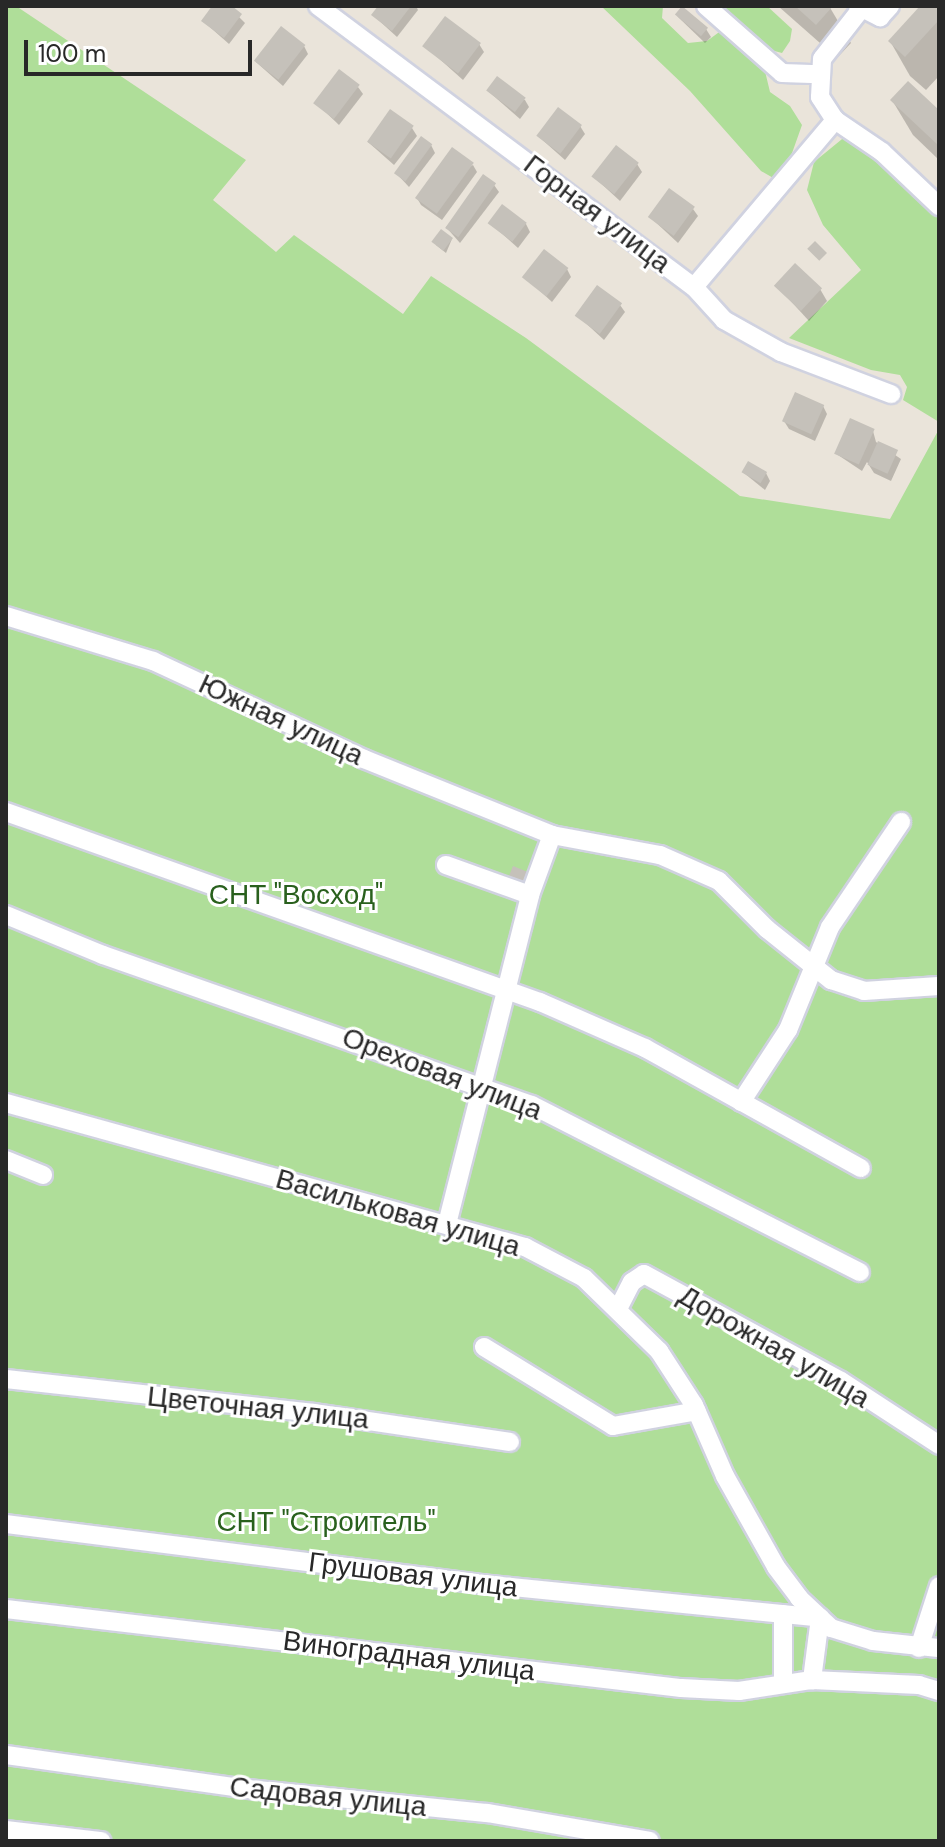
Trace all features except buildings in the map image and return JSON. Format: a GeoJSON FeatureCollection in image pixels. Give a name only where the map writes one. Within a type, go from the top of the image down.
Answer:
{"type":"FeatureCollection","features":[{"type":"Feature","properties":{"kind":"street","name":"Горная улица"},"geometry":{"type":"LineString","coordinates":[[318,6],[694,287],[724,320],[781,352],[891,394]]}},
{"type":"Feature","properties":{"kind":"street"},"geometry":{"type":"LineString","coordinates":[[706,6],[782,73],[819,74]]}},
{"type":"Feature","properties":{"kind":"street"},"geometry":{"type":"LineString","coordinates":[[890,6],[880,17],[860,8],[830,46],[819,74],[820,97],[835,120],[882,152],[939,206]]}},
{"type":"Feature","properties":{"kind":"street"},"geometry":{"type":"LineString","coordinates":[[694,287],[835,120]]}},
{"type":"Feature","properties":{"kind":"street","name":"Южная улица"},"geometry":{"type":"LineString","coordinates":[[6,616],[153,661],[364,759],[552,835],[660,855],[719,881],[767,929],[831,980],[864,991],[939,986]]}},
{"type":"Feature","properties":{"kind":"street"},"geometry":{"type":"LineString","coordinates":[[6,812],[302,920],[504,989],[645,1048],[861,1168]]}},
{"type":"Feature","properties":{"kind":"street"},"geometry":{"type":"LineString","coordinates":[[741,1102],[788,1030],[830,927],[901,822]]}},
{"type":"Feature","properties":{"kind":"street"},"geometry":{"type":"LineString","coordinates":[[447,1224],[483,1087],[504,989],[530,895],[552,835]]}},
{"type":"Feature","properties":{"kind":"street"},"geometry":{"type":"LineString","coordinates":[[446,865],[530,895]]}},
{"type":"Feature","properties":{"kind":"street","name":"Ореховая улица"},"geometry":{"type":"LineString","coordinates":[[6,915],[103,955],[483,1087],[586,1131],[860,1272]]}},
{"type":"Feature","properties":{"kind":"street","name":"Васильковая улица"},"geometry":{"type":"LineString","coordinates":[[6,1103],[525,1247],[584,1278],[619,1307],[659,1351],[697,1411],[725,1476],[776,1567],[820,1618],[831,1628],[873,1641],[939,1648]]}},
{"type":"Feature","properties":{"kind":"street"},"geometry":{"type":"LineString","coordinates":[[6,1160],[43,1175]]}},
{"type":"Feature","properties":{"kind":"street","name":"Дорожная улица"},"geometry":{"type":"LineString","coordinates":[[619,1307],[632,1282],[644,1274],[841,1381],[939,1445]]}},
{"type":"Feature","properties":{"kind":"street"},"geometry":{"type":"LineString","coordinates":[[484,1347],[613,1426],[697,1411]]}},
{"type":"Feature","properties":{"kind":"street","name":"Цветочная улица"},"geometry":{"type":"LineString","coordinates":[[6,1379],[329,1415],[510,1442]]}},
{"type":"Feature","properties":{"kind":"street","name":"Грушовая улица"},"geometry":{"type":"LineString","coordinates":[[6,1524],[482,1584],[820,1618]]}},
{"type":"Feature","properties":{"kind":"street"},"geometry":{"type":"LineString","coordinates":[[919,1648],[939,1586]]}},
{"type":"Feature","properties":{"kind":"street","name":"Виноградная улица"},"geometry":{"type":"LineString","coordinates":[[6,1609],[681,1688],[739,1691],[812,1680],[939,1691]]}},
{"type":"Feature","properties":{"kind":"street"},"geometry":{"type":"LineString","coordinates":[[783,1614],[783,1684]]}},
{"type":"Feature","properties":{"kind":"street"},"geometry":{"type":"LineString","coordinates":[[812,1680],[820,1618]]}},
{"type":"Feature","properties":{"kind":"street","name":"Садовая улица"},"geometry":{"type":"LineString","coordinates":[[6,1755],[249,1789],[487,1813],[650,1841]]}},
{"type":"Feature","properties":{"kind":"street"},"geometry":{"type":"LineString","coordinates":[[6,1830],[101,1841]]}},
{"type":"Feature","properties":{"kind":"green space"},"geometry":{"type":"Polygon","coordinates":[[[6,6],[16,6],[246,160],[213,200],[276,252],[294,235],[403,314],[431,276],[526,338],[740,496],[890,519],[939,429],[939,1841],[6,1841],[6,6]]]}},
{"type":"Feature","properties":{"kind":"green space"},"geometry":{"type":"Polygon","coordinates":[[[601,6],[663,6],[662,18],[688,43],[707,41],[722,30],[764,67],[770,92],[790,106],[802,125],[786,170],[775,179],[761,171],[690,91],[601,6]]]}},
{"type":"Feature","properties":{"kind":"green space"},"geometry":{"type":"Polygon","coordinates":[[[713,6],[767,6],[792,29],[790,41],[782,53],[767,49],[713,6]]]}},
{"type":"Feature","properties":{"kind":"green space"},"geometry":{"type":"Polygon","coordinates":[[[847,135],[939,212],[939,422],[903,400],[907,387],[900,375],[871,370],[789,338],[861,270],[823,225],[807,190],[814,162],[847,135]]]}},
{"type":"Feature","properties":{"kind":"park label","name":"СНТ \"Восход\""},"geometry":{"type":"Point","coordinates":[296,895]}},
{"type":"Feature","properties":{"kind":"park label","name":"СНТ \"Строитель\""},"geometry":{"type":"Point","coordinates":[326,1522]}}]}
